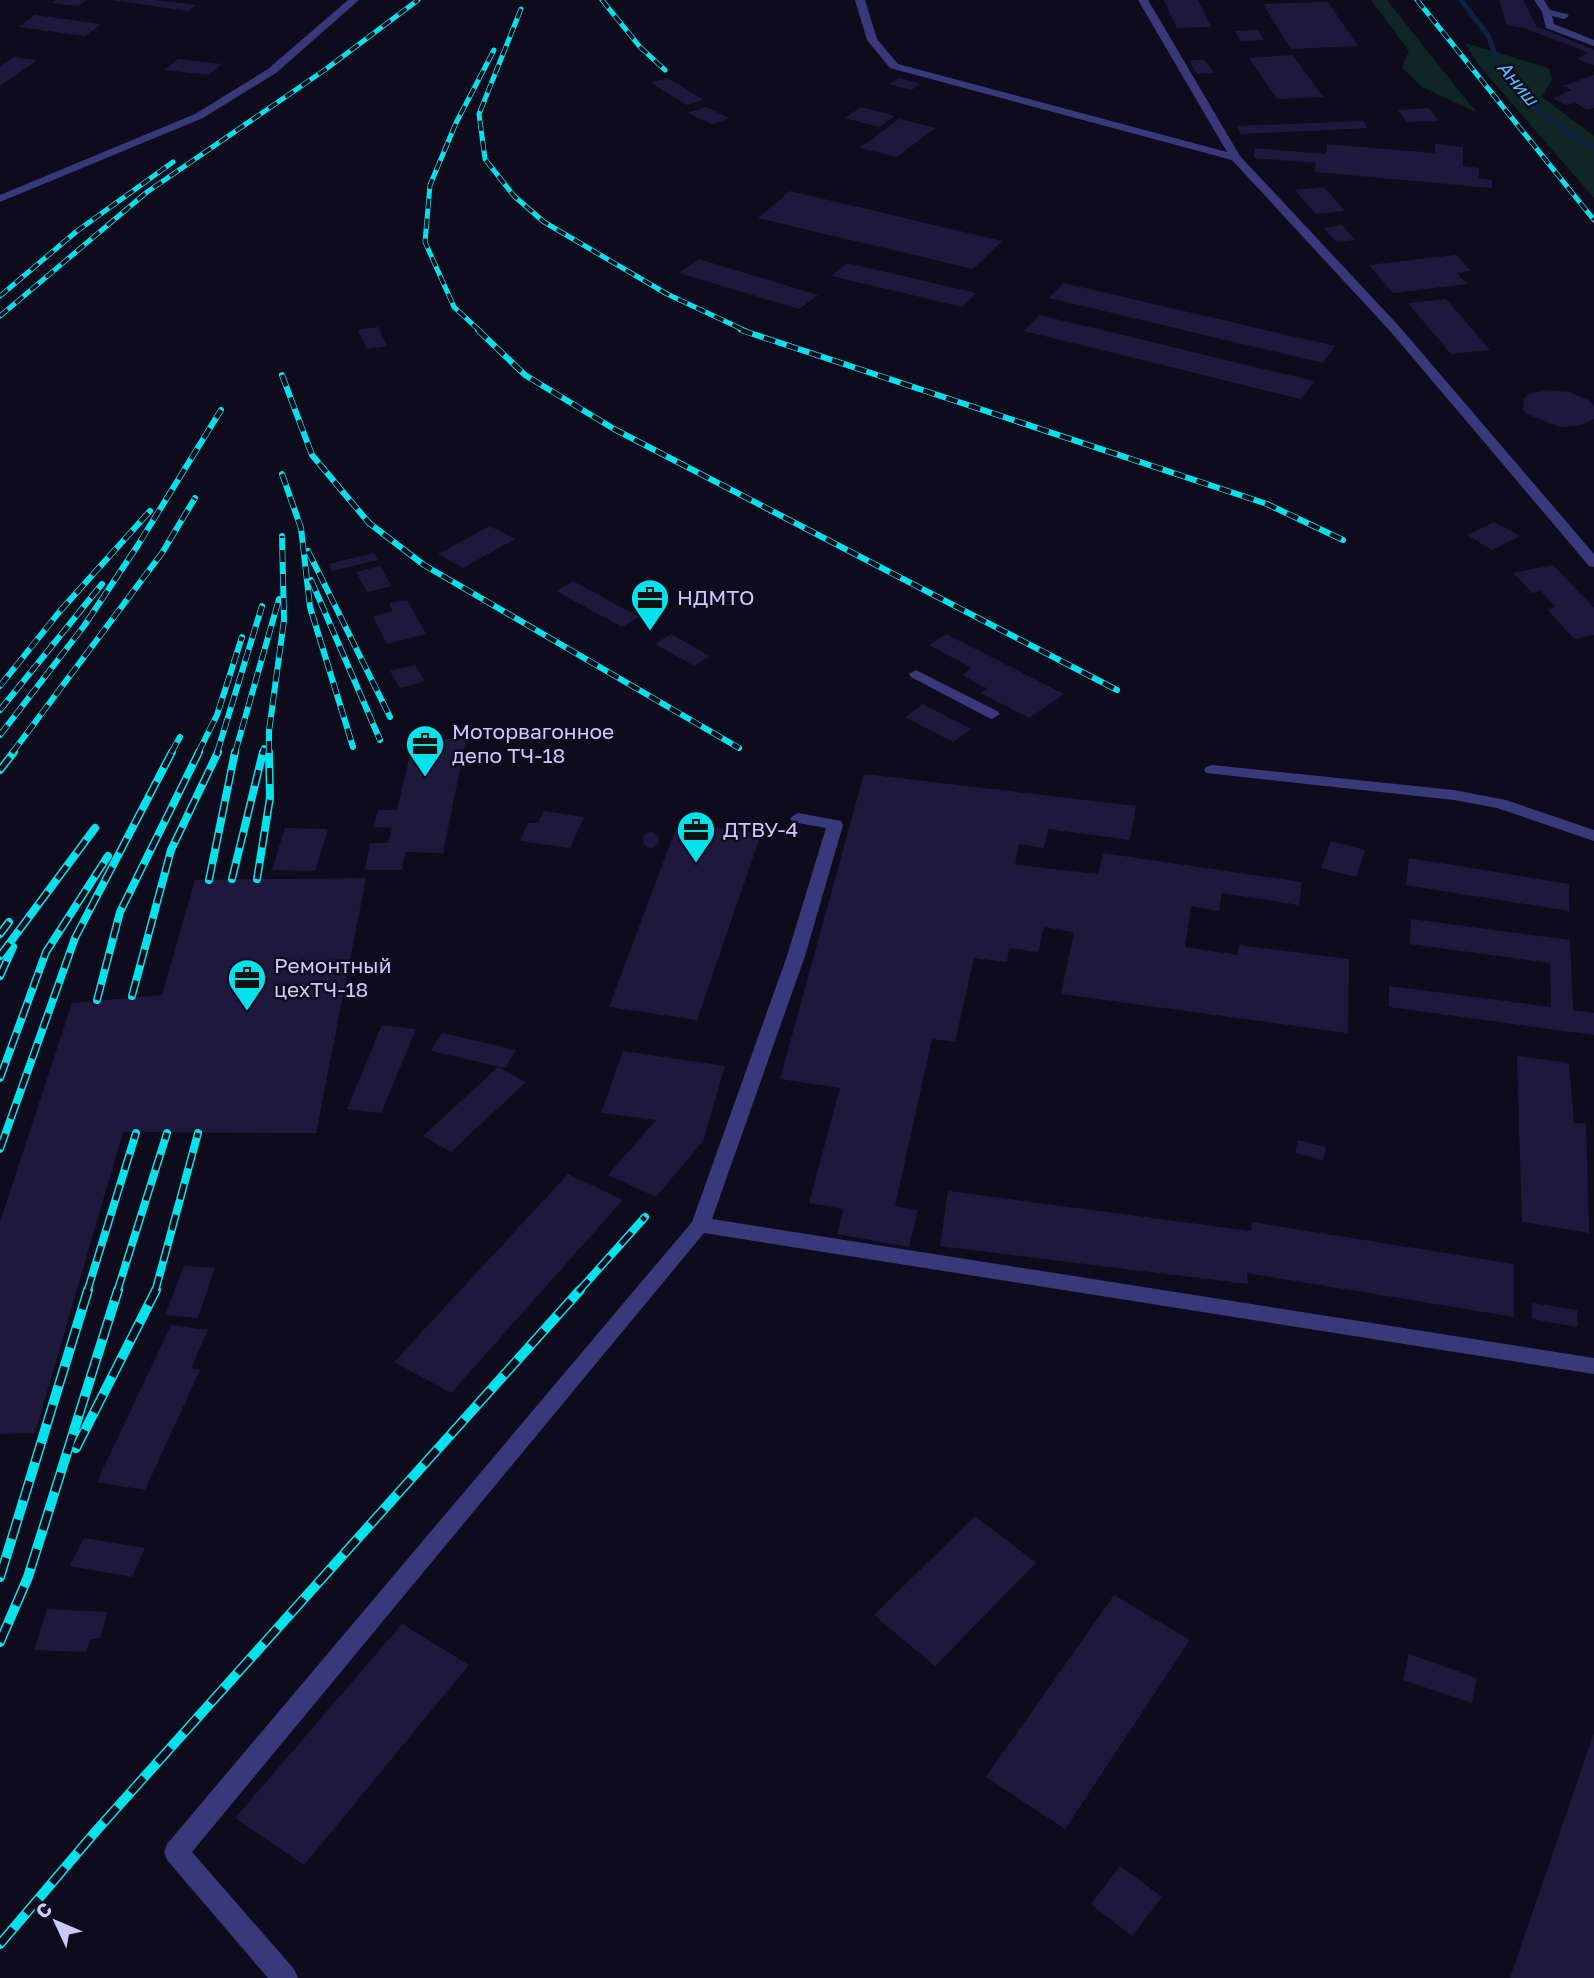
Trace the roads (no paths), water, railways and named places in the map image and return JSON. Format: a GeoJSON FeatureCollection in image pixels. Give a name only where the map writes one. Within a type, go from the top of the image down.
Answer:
{"type":"FeatureCollection","features":[{"type":"Feature","properties":{"kind":"street"},"geometry":{"type":"LineString","coordinates":[[0,199],[199,116],[272,71],[354,0]]}},
{"type":"Feature","properties":{"kind":"street"},"geometry":{"type":"LineString","coordinates":[[860,0],[872,40],[894,66],[1236,158]]}},
{"type":"Feature","properties":{"kind":"street"},"geometry":{"type":"LineString","coordinates":[[1143,0],[1236,158],[1394,328],[1594,563]]}},
{"type":"Feature","properties":{"kind":"street"},"geometry":{"type":"LineString","coordinates":[[1539,0],[1547,12],[1549,26],[1594,43]]}},
{"type":"Feature","properties":{"kind":"street"},"geometry":{"type":"LineString","coordinates":[[1547,12],[1564,16]]}},
{"type":"Feature","properties":{"kind":"street"},"geometry":{"type":"LineString","coordinates":[[916,674],[992,715]]}},
{"type":"Feature","properties":{"kind":"street"},"geometry":{"type":"LineString","coordinates":[[1212,770],[1454,795],[1500,804],[1594,836]]}},
{"type":"Feature","properties":{"kind":"street"},"geometry":{"type":"LineString","coordinates":[[285,1978],[176,1852],[700,1225],[796,956],[835,825],[798,818]]}},
{"type":"Feature","properties":{"kind":"street"},"geometry":{"type":"LineString","coordinates":[[700,1225],[1594,1366]]}},
{"type":"Feature","properties":{"kind":"waterway","name":"Аниш"},"geometry":{"type":"LineString","coordinates":[[1461,0],[1489,37],[1498,64],[1528,101],[1566,132],[1594,149]]}},
{"type":"Feature","properties":{"kind":"railway"},"geometry":{"type":"LineString","coordinates":[[0,316],[147,192],[326,69],[418,0]]}},
{"type":"Feature","properties":{"kind":"railway"},"geometry":{"type":"LineString","coordinates":[[602,0],[640,47],[665,70]]}},
{"type":"Feature","properties":{"kind":"railway"},"geometry":{"type":"LineString","coordinates":[[1417,0],[1594,220]]}},
{"type":"Feature","properties":{"kind":"railway"},"geometry":{"type":"LineString","coordinates":[[521,9],[479,114],[485,159],[514,196],[544,222],[667,294],[746,331]]}},
{"type":"Feature","properties":{"kind":"railway"},"geometry":{"type":"LineString","coordinates":[[480,331],[454,307],[425,242],[430,185],[456,123],[494,50]]}},
{"type":"Feature","properties":{"kind":"railway"},"geometry":{"type":"LineString","coordinates":[[0,296],[77,231],[173,162]]}},
{"type":"Feature","properties":{"kind":"railway"},"geometry":{"type":"LineString","coordinates":[[478,330],[525,375],[614,429],[1117,690]]}},
{"type":"Feature","properties":{"kind":"railway"},"geometry":{"type":"LineString","coordinates":[[741,330],[1267,504],[1343,540]]}},
{"type":"Feature","properties":{"kind":"railway"},"geometry":{"type":"LineString","coordinates":[[282,375],[312,455],[369,523],[424,565],[739,748]]}},
{"type":"Feature","properties":{"kind":"railway"},"geometry":{"type":"LineString","coordinates":[[0,735],[84,626],[138,545],[221,410]]}},
{"type":"Feature","properties":{"kind":"railway"},"geometry":{"type":"LineString","coordinates":[[282,474],[301,528],[310,607],[353,747]]}},
{"type":"Feature","properties":{"kind":"railway"},"geometry":{"type":"LineString","coordinates":[[12,753],[162,553],[195,498]]}},
{"type":"Feature","properties":{"kind":"railway"},"geometry":{"type":"LineString","coordinates":[[0,686],[60,611],[150,511]]}},
{"type":"Feature","properties":{"kind":"railway"},"geometry":{"type":"LineString","coordinates":[[269,752],[269,731],[284,620],[282,536]]}},
{"type":"Feature","properties":{"kind":"railway"},"geometry":{"type":"LineString","coordinates":[[308,551],[390,717]]}},
{"type":"Feature","properties":{"kind":"railway"},"geometry":{"type":"LineString","coordinates":[[311,580],[380,740]]}},
{"type":"Feature","properties":{"kind":"railway"},"geometry":{"type":"LineString","coordinates":[[0,710],[102,584]]}},
{"type":"Feature","properties":{"kind":"railway"},"geometry":{"type":"LineString","coordinates":[[235,753],[279,599]]}},
{"type":"Feature","properties":{"kind":"railway"},"geometry":{"type":"LineString","coordinates":[[217,753],[262,606]]}},
{"type":"Feature","properties":{"kind":"railway"},"geometry":{"type":"LineString","coordinates":[[198,753],[217,715],[242,637]]}},
{"type":"Feature","properties":{"kind":"railway"},"geometry":{"type":"LineString","coordinates":[[171,753],[180,737]]}},
{"type":"Feature","properties":{"kind":"railway"},"geometry":{"type":"LineString","coordinates":[[263,753],[264,748]]}},
{"type":"Feature","properties":{"kind":"railway"},"geometry":{"type":"LineString","coordinates":[[0,770],[14,752]]}},
{"type":"Feature","properties":{"kind":"railway"},"geometry":{"type":"LineString","coordinates":[[0,1149],[75,938],[172,752]]}},
{"type":"Feature","properties":{"kind":"railway"},"geometry":{"type":"LineString","coordinates":[[97,1000],[120,912],[199,752]]}},
{"type":"Feature","properties":{"kind":"railway"},"geometry":{"type":"LineString","coordinates":[[132,996],[171,850],[218,752]]}},
{"type":"Feature","properties":{"kind":"railway"},"geometry":{"type":"LineString","coordinates":[[209,880],[235,752]]}},
{"type":"Feature","properties":{"kind":"railway"},"geometry":{"type":"LineString","coordinates":[[232,879],[263,752]]}},
{"type":"Feature","properties":{"kind":"railway"},"geometry":{"type":"LineString","coordinates":[[257,879],[270,798],[269,752]]}},
{"type":"Feature","properties":{"kind":"railway"},"geometry":{"type":"LineString","coordinates":[[0,956],[95,828]]}},
{"type":"Feature","properties":{"kind":"railway"},"geometry":{"type":"LineString","coordinates":[[0,1078],[46,952],[108,856]]}},
{"type":"Feature","properties":{"kind":"railway"},"geometry":{"type":"LineString","coordinates":[[0,934],[9,922]]}},
{"type":"Feature","properties":{"kind":"railway"},"geometry":{"type":"LineString","coordinates":[[0,976],[13,947]]}},
{"type":"Feature","properties":{"kind":"railway"},"geometry":{"type":"LineString","coordinates":[[87,1292],[136,1133]]}},
{"type":"Feature","properties":{"kind":"railway"},"geometry":{"type":"LineString","coordinates":[[117,1292],[167,1133]]}},
{"type":"Feature","properties":{"kind":"railway"},"geometry":{"type":"LineString","coordinates":[[155,1292],[198,1133]]}},
{"type":"Feature","properties":{"kind":"railway"},"geometry":{"type":"LineString","coordinates":[[578,1292],[645,1217]]}},
{"type":"Feature","properties":{"kind":"railway"},"geometry":{"type":"LineString","coordinates":[[0,1577],[88,1290]]}},
{"type":"Feature","properties":{"kind":"railway"},"geometry":{"type":"LineString","coordinates":[[0,1642],[28,1577],[118,1290]]}},
{"type":"Feature","properties":{"kind":"railway"},"geometry":{"type":"LineString","coordinates":[[0,1944],[96,1831],[580,1290]]}},
{"type":"Feature","properties":{"kind":"railway"},"geometry":{"type":"LineString","coordinates":[[76,1448],[155,1292]]}},
{"type":"Feature","properties":{"kind":"place","name":"НДМТО"},"geometry":{"type":"Point","coordinates":[650,632]}},
{"type":"Feature","properties":{"kind":"place","name":"Моторвагонное депо ТЧ-18"},"geometry":{"type":"Point","coordinates":[425,778]}},
{"type":"Feature","properties":{"kind":"place","name":"ДТВУ-4"},"geometry":{"type":"Point","coordinates":[696,864]}},
{"type":"Feature","properties":{"kind":"place","name":"Ремонтный цехТЧ-18"},"geometry":{"type":"Point","coordinates":[247,1012]}}]}
